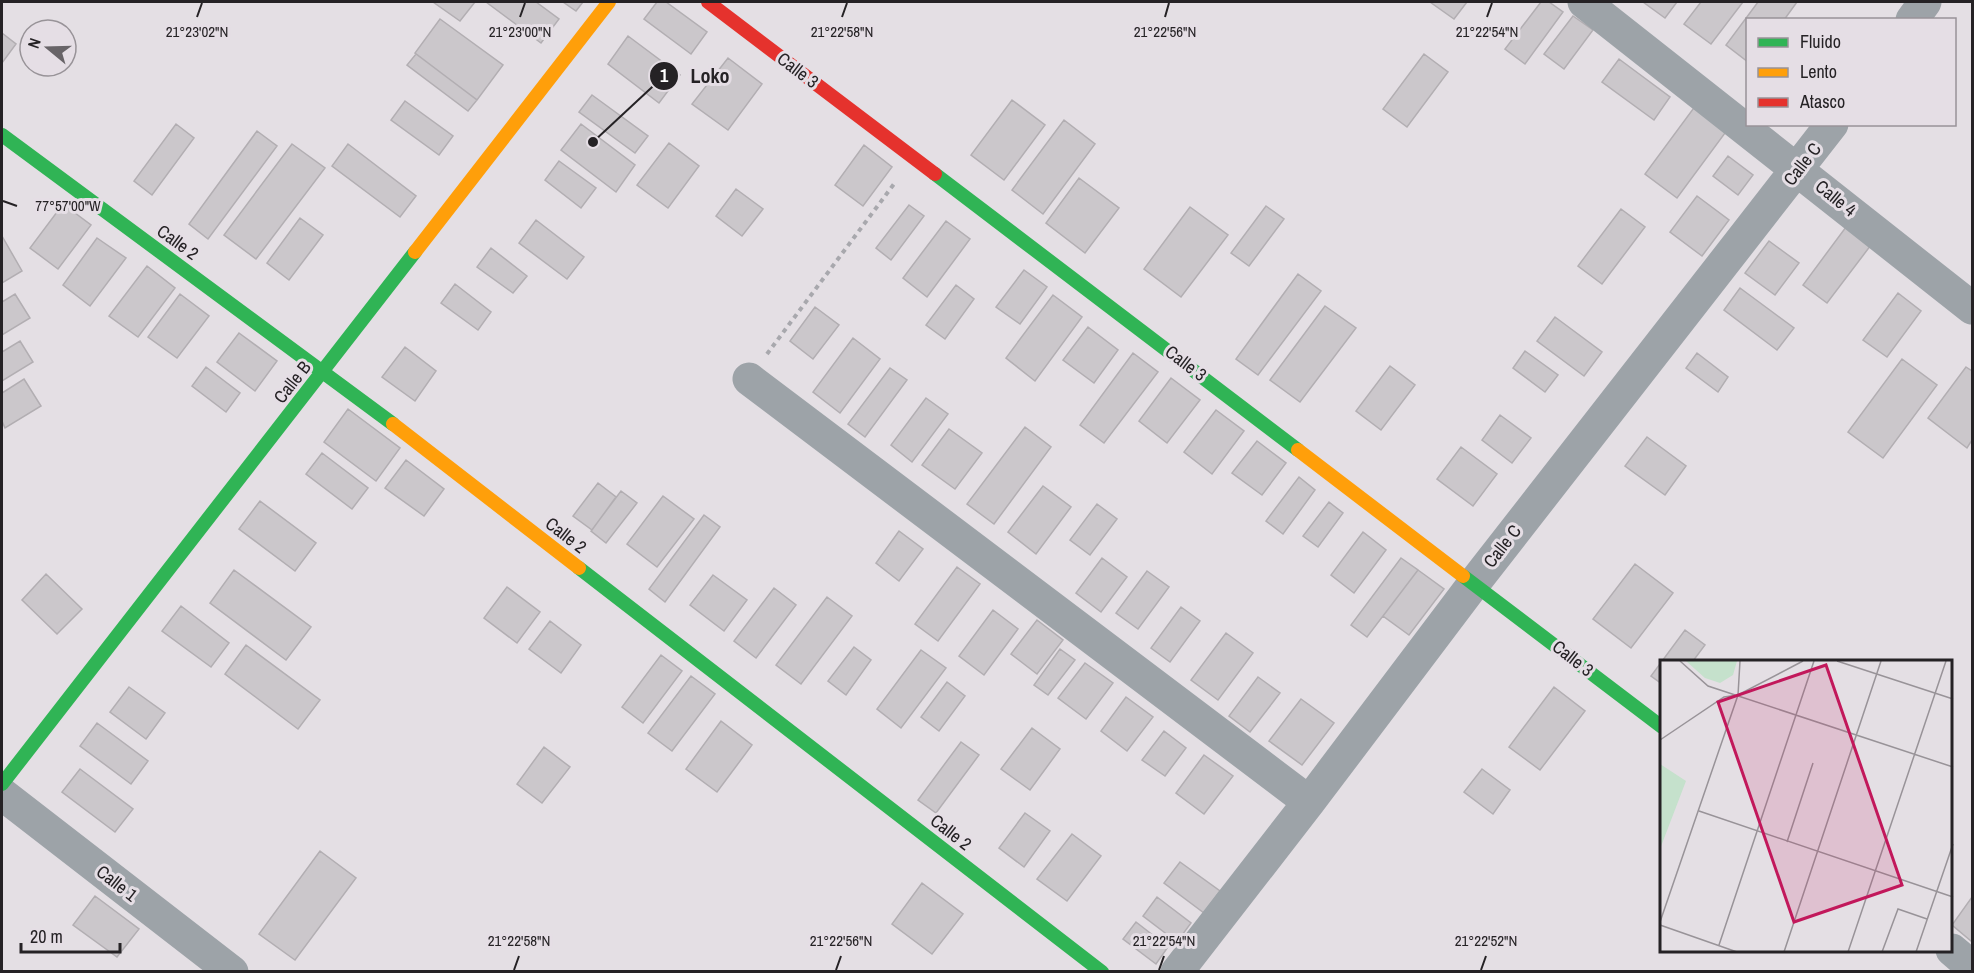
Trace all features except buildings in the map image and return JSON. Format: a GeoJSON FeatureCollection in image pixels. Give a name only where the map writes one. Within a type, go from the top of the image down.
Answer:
{"type":"FeatureCollection","features":[{"type":"Feature","properties":{"kind":"street","name":"Calle B"},"geometry":{"type":"LineString","coordinates":[[2,784],[609,2]]}},
{"type":"Feature","properties":{"kind":"street","name":"Calle 3"},"geometry":{"type":"LineString","coordinates":[[708,2],[1475,582],[1660,725]]}},
{"type":"Feature","properties":{"kind":"street","name":"Calle 4"},"geometry":{"type":"LineString","coordinates":[[1584,2],[1972,308]]}},
{"type":"Feature","properties":{"kind":"street"},"geometry":{"type":"LineString","coordinates":[[1913,18],[1925,2]]}},
{"type":"Feature","properties":{"kind":"street","name":"Calle C"},"geometry":{"type":"LineString","coordinates":[[1178,972],[1475,582],[1830,126]]}},
{"type":"Feature","properties":{"kind":"street","name":"Calle 2"},"geometry":{"type":"LineString","coordinates":[[2,135],[324,371],[1102,972]]}},
{"type":"Feature","properties":{"kind":"street"},"geometry":{"type":"LineString","coordinates":[[749,379],[1309,802]]}},
{"type":"Feature","properties":{"kind":"street","name":"Calle 1"},"geometry":{"type":"LineString","coordinates":[[2,794],[232,972]]}},
{"type":"Feature","properties":{"kind":"street"},"geometry":{"type":"LineString","coordinates":[[1953,951],[1972,966]]}},
{"type":"Feature","properties":{"kind":"path"},"geometry":{"type":"LineString","coordinates":[[749,379],[914,157]]}},
{"type":"Feature","properties":{"kind":"traffic: fast"},"geometry":{"type":"LineString","coordinates":[[2,135],[393,424]]}},
{"type":"Feature","properties":{"kind":"traffic: fast"},"geometry":{"type":"LineString","coordinates":[[935,174],[1298,450]]}},
{"type":"Feature","properties":{"kind":"traffic: fast"},"geometry":{"type":"LineString","coordinates":[[2,784],[415,252]]}},
{"type":"Feature","properties":{"kind":"traffic: fast"},"geometry":{"type":"LineString","coordinates":[[579,568],[1102,972]]}},
{"type":"Feature","properties":{"kind":"traffic: fast"},"geometry":{"type":"LineString","coordinates":[[1463,576],[1660,725]]}},
{"type":"Feature","properties":{"kind":"traffic: slow"},"geometry":{"type":"LineString","coordinates":[[415,252],[609,2]]}},
{"type":"Feature","properties":{"kind":"traffic: slow"},"geometry":{"type":"LineString","coordinates":[[393,424],[579,568]]}},
{"type":"Feature","properties":{"kind":"traffic: slow"},"geometry":{"type":"LineString","coordinates":[[1298,450],[1463,576]]}},
{"type":"Feature","properties":{"kind":"traffic: jam"},"geometry":{"type":"LineString","coordinates":[[708,2],[935,174]]}},
{"type":"Feature","properties":{"kind":"place","name":"Loko"},"geometry":{"type":"Point","coordinates":[593,142]}}]}
